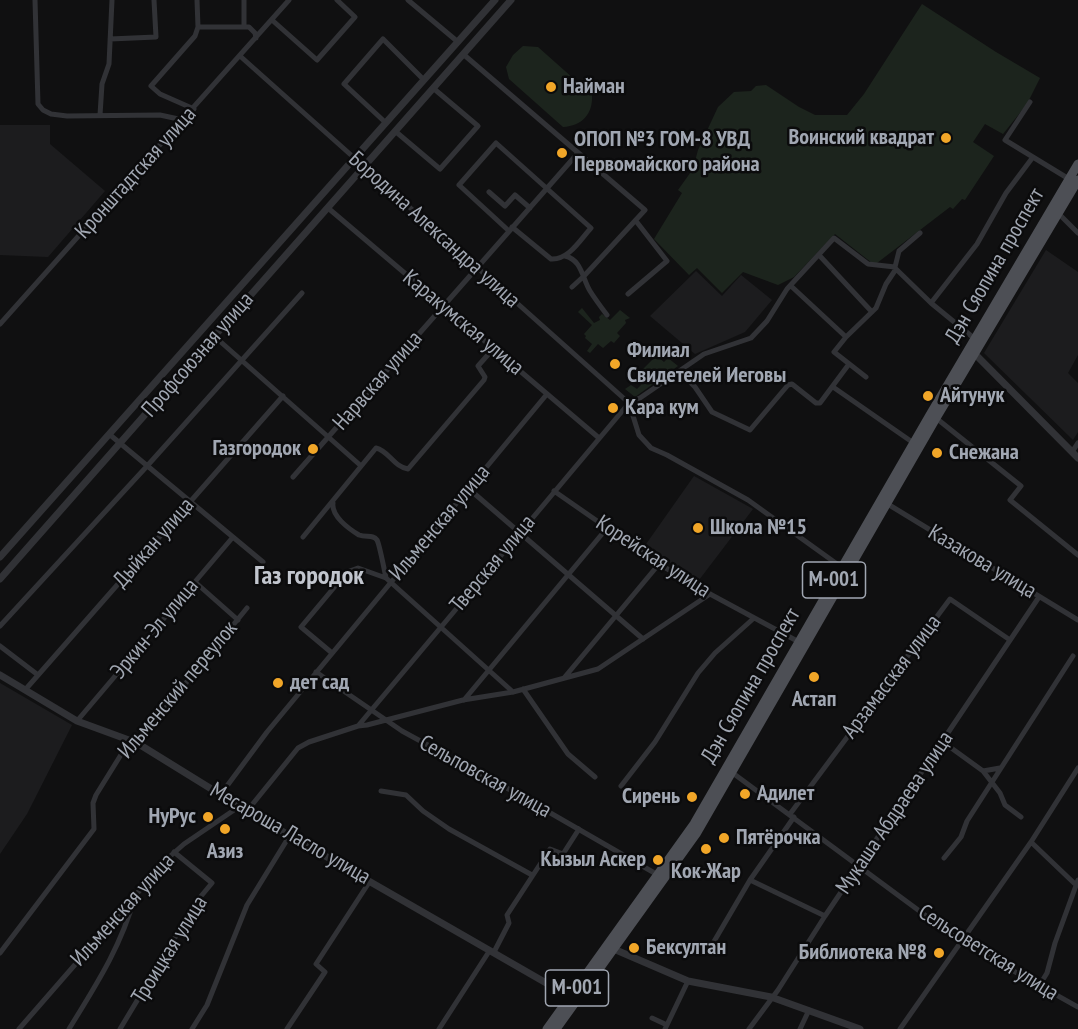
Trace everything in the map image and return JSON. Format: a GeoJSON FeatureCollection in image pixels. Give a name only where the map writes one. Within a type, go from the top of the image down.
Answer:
{"type":"FeatureCollection","features":[{"type":"Feature","properties":{"kind":"main road","name":"Дэн Сяопина проспект"},"geometry":{"type":"LineString","coordinates":[[547,1029],[573,999],[696,834],[728,770],[799,642],[846,571],[1073,179],[1078,164]]}},
{"type":"Feature","properties":{"kind":"main road","name":"Дэн Сяопина проспект"},"geometry":{"type":"LineString","coordinates":[[610,948],[728,770],[886,503],[917,445],[936,418],[972,351],[975,339],[1055,210]]}},
{"type":"Feature","properties":{"kind":"main road","name":"Дэн Сяопина проспект"},"geometry":{"type":"LineString","coordinates":[[556,1029],[573,999]]}},
{"type":"Feature","properties":{"kind":"street"},"geometry":{"type":"LineString","coordinates":[[35,0],[38,104],[42,110],[51,114],[160,115],[183,120]]}},
{"type":"Feature","properties":{"kind":"street"},"geometry":{"type":"LineString","coordinates":[[100,115],[102,84],[109,64],[112,0]]}},
{"type":"Feature","properties":{"kind":"street"},"geometry":{"type":"LineString","coordinates":[[110,39],[156,37],[154,0]]}},
{"type":"Feature","properties":{"kind":"street"},"geometry":{"type":"LineString","coordinates":[[194,109],[160,94],[151,86],[195,36],[198,27],[197,0]]}},
{"type":"Feature","properties":{"kind":"street"},"geometry":{"type":"LineString","coordinates":[[244,0],[244,27]]}},
{"type":"Feature","properties":{"kind":"street","name":"Кронштадтская улица"},"geometry":{"type":"LineString","coordinates":[[0,324],[289,0]]}},
{"type":"Feature","properties":{"kind":"street"},"geometry":{"type":"LineString","coordinates":[[272,20],[317,60],[356,17],[337,0]]}},
{"type":"Feature","properties":{"kind":"street"},"geometry":{"type":"LineString","coordinates":[[408,0],[458,42]]}},
{"type":"Feature","properties":{"kind":"street","name":"Профсоюзная улица"},"geometry":{"type":"LineString","coordinates":[[0,557],[495,0]]}},
{"type":"Feature","properties":{"kind":"street","name":"Профсоюзная улица"},"geometry":{"type":"LineString","coordinates":[[0,579],[511,0]]}},
{"type":"Feature","properties":{"kind":"street"},"geometry":{"type":"LineString","coordinates":[[198,27],[244,27],[253,29],[256,38]]}},
{"type":"Feature","properties":{"kind":"street"},"geometry":{"type":"LineString","coordinates":[[386,123],[344,84],[383,39],[424,80]]}},
{"type":"Feature","properties":{"kind":"street"},"geometry":{"type":"LineString","coordinates":[[463,54],[645,210],[572,287]]}},
{"type":"Feature","properties":{"kind":"street","name":"Бородина Александра улица"},"geometry":{"type":"LineString","coordinates":[[240,56],[629,403]]}},
{"type":"Feature","properties":{"kind":"street"},"geometry":{"type":"LineString","coordinates":[[395,131],[440,170],[471,135],[478,126],[433,88]]}},
{"type":"Feature","properties":{"kind":"street"},"geometry":{"type":"LineString","coordinates":[[1030,102],[1005,140],[1073,179]]}},
{"type":"Feature","properties":{"kind":"street"},"geometry":{"type":"LineString","coordinates":[[495,143],[547,188],[591,228],[565,256],[558,259],[551,259],[459,185],[495,143]]}},
{"type":"Feature","properties":{"kind":"street","name":"Нарвская улица"},"geometry":{"type":"LineString","coordinates":[[293,477],[578,153]]}},
{"type":"Feature","properties":{"kind":"street"},"geometry":{"type":"LineString","coordinates":[[932,303],[977,244],[1006,193],[1033,157]]}},
{"type":"Feature","properties":{"kind":"street"},"geometry":{"type":"LineString","coordinates":[[489,192],[505,206],[515,195],[530,208]]}},
{"type":"Feature","properties":{"kind":"street","name":"Каракумская улица"},"geometry":{"type":"LineString","coordinates":[[328,207],[599,438]]}},
{"type":"Feature","properties":{"kind":"street"},"geometry":{"type":"LineString","coordinates":[[1055,210],[1078,233]]}},
{"type":"Feature","properties":{"kind":"street"},"geometry":{"type":"LineString","coordinates":[[628,294],[667,261],[636,221]]}},
{"type":"Feature","properties":{"kind":"street"},"geometry":{"type":"LineString","coordinates":[[866,377],[834,352],[879,303],[885,284],[895,268],[899,251],[920,233]]}},
{"type":"Feature","properties":{"kind":"street"},"geometry":{"type":"LineString","coordinates":[[846,571],[748,500],[667,454],[651,448],[639,435],[629,403],[640,399],[704,354],[751,338],[767,321],[790,286],[834,238],[868,264],[895,268],[975,339]]}},
{"type":"Feature","properties":{"kind":"street"},"geometry":{"type":"LineString","coordinates":[[819,255],[872,312]]}},
{"type":"Feature","properties":{"kind":"street"},"geometry":{"type":"LineString","coordinates":[[565,256],[574,260],[591,294],[607,315]]}},
{"type":"Feature","properties":{"kind":"street"},"geometry":{"type":"LineString","coordinates":[[790,286],[846,337]]}},
{"type":"Feature","properties":{"kind":"street","name":"Профсоюзная улица"},"geometry":{"type":"LineString","coordinates":[[0,626],[302,293]]}},
{"type":"Feature","properties":{"kind":"street"},"geometry":{"type":"LineString","coordinates":[[214,336],[360,465]]}},
{"type":"Feature","properties":{"kind":"street"},"geometry":{"type":"LineString","coordinates":[[303,537],[360,465],[378,448],[401,468],[408,469],[484,380],[485,377],[478,366],[493,348]]}},
{"type":"Feature","properties":{"kind":"street"},"geometry":{"type":"LineString","coordinates":[[972,351],[1078,458]]}},
{"type":"Feature","properties":{"kind":"street"},"geometry":{"type":"LineString","coordinates":[[680,372],[695,387],[712,412],[750,430],[788,385],[792,384],[816,403],[820,403],[849,364]]}},
{"type":"Feature","properties":{"kind":"street"},"geometry":{"type":"LineString","coordinates":[[833,387],[917,445]]}},
{"type":"Feature","properties":{"kind":"street","name":"Ильменская улица"},"geometry":{"type":"LineString","coordinates":[[221,794],[267,732],[388,581],[469,489],[547,394]]}},
{"type":"Feature","properties":{"kind":"street","name":"Дыйкан улица"},"geometry":{"type":"LineString","coordinates":[[25,690],[283,396]]}},
{"type":"Feature","properties":{"kind":"street","name":"Тверская улица"},"geometry":{"type":"LineString","coordinates":[[358,726],[629,403]]}},
{"type":"Feature","properties":{"kind":"street"},"geometry":{"type":"LineString","coordinates":[[936,418],[1021,486],[1010,500],[1078,555]]}},
{"type":"Feature","properties":{"kind":"street"},"geometry":{"type":"LineString","coordinates":[[109,434],[263,562]]}},
{"type":"Feature","properties":{"kind":"street"},"geometry":{"type":"LineString","coordinates":[[1072,452],[1078,443]]}},
{"type":"Feature","properties":{"kind":"street"},"geometry":{"type":"LineString","coordinates":[[469,489],[643,639]]}},
{"type":"Feature","properties":{"kind":"street","name":"Корейская улица"},"geometry":{"type":"LineString","coordinates":[[554,491],[659,564],[799,642]]}},
{"type":"Feature","properties":{"kind":"street"},"geometry":{"type":"LineString","coordinates":[[334,500],[333,512],[337,517],[358,535],[373,537],[378,542],[388,581]]}},
{"type":"Feature","properties":{"kind":"street","name":"Казакова улица"},"geometry":{"type":"LineString","coordinates":[[886,503],[1078,620]]}},
{"type":"Feature","properties":{"kind":"street"},"geometry":{"type":"LineString","coordinates":[[463,700],[607,528]]}},
{"type":"Feature","properties":{"kind":"street","name":"Эркин-Эл улица"},"geometry":{"type":"LineString","coordinates":[[77,721],[233,537]]}},
{"type":"Feature","properties":{"kind":"street"},"geometry":{"type":"LineString","coordinates":[[564,678],[659,564]]}},
{"type":"Feature","properties":{"kind":"street"},"geometry":{"type":"LineString","coordinates":[[332,653],[301,627],[347,572],[358,568],[388,581],[513,692]]}},
{"type":"Feature","properties":{"kind":"street"},"geometry":{"type":"LineString","coordinates":[[195,582],[238,620]]}},
{"type":"Feature","properties":{"kind":"street"},"geometry":{"type":"LineString","coordinates":[[247,811],[298,748],[309,742],[358,726],[463,700],[513,692],[598,669],[710,594]]}},
{"type":"Feature","properties":{"kind":"street","name":"Мукаша Абдраева улица"},"geometry":{"type":"LineString","coordinates":[[749,1029],[778,990],[1039,597]]}},
{"type":"Feature","properties":{"kind":"street","name":"Арзамасская улица"},"geometry":{"type":"LineString","coordinates":[[709,950],[750,880],[792,816],[950,599],[1011,640]]}},
{"type":"Feature","properties":{"kind":"street","name":"Ильменский переулок"},"geometry":{"type":"LineString","coordinates":[[0,953],[94,830],[93,803],[96,795],[127,745],[136,743],[247,608]]}},
{"type":"Feature","properties":{"kind":"street"},"geometry":{"type":"LineString","coordinates":[[621,786],[654,742],[698,674],[715,653],[753,618]]}},
{"type":"Feature","properties":{"kind":"street"},"geometry":{"type":"LineString","coordinates":[[0,646],[38,675]]}},
{"type":"Feature","properties":{"kind":"street"},"geometry":{"type":"LineString","coordinates":[[944,858],[961,837],[967,821],[1073,656]]}},
{"type":"Feature","properties":{"kind":"street","name":"Сельповская улица"},"geometry":{"type":"LineString","coordinates":[[316,672],[402,731],[658,875]]}},
{"type":"Feature","properties":{"kind":"street","name":"Месароша Ласло улица"},"geometry":{"type":"LineString","coordinates":[[0,675],[77,721],[136,743],[247,811],[573,999]]}},
{"type":"Feature","properties":{"kind":"street"},"geometry":{"type":"LineString","coordinates":[[523,689],[568,754],[595,777]]}},
{"type":"Feature","properties":{"kind":"street"},"geometry":{"type":"LineString","coordinates":[[943,742],[983,771],[1005,805],[1021,817]]}},
{"type":"Feature","properties":{"kind":"street"},"geometry":{"type":"LineString","coordinates":[[983,771],[1001,768]]}},
{"type":"Feature","properties":{"kind":"street"},"geometry":{"type":"LineString","coordinates":[[900,1029],[1031,842],[1078,768]]}},
{"type":"Feature","properties":{"kind":"street","name":"Сельсоветская улица"},"geometry":{"type":"LineString","coordinates":[[728,770],[960,941],[1078,1007]]}},
{"type":"Feature","properties":{"kind":"street"},"geometry":{"type":"LineString","coordinates":[[381,791],[406,795],[423,811],[449,829],[532,875]]}},
{"type":"Feature","properties":{"kind":"street","name":"Ильменская улица"},"geometry":{"type":"LineString","coordinates":[[19,1029],[174,852],[240,806]]}},
{"type":"Feature","properties":{"kind":"street"},"geometry":{"type":"LineString","coordinates":[[439,1029],[492,951],[509,923],[507,915],[550,849],[563,855],[579,829]]}},
{"type":"Feature","properties":{"kind":"street"},"geometry":{"type":"LineString","coordinates":[[192,1029],[207,1005],[247,905],[290,835]]}},
{"type":"Feature","properties":{"kind":"street"},"geometry":{"type":"LineString","coordinates":[[1031,842],[1077,882],[1047,973],[1039,986]]}},
{"type":"Feature","properties":{"kind":"street","name":"Троицкая улица"},"geometry":{"type":"LineString","coordinates":[[120,1029],[197,901],[212,883],[174,852]]}},
{"type":"Feature","properties":{"kind":"street"},"geometry":{"type":"LineString","coordinates":[[750,880],[825,916]]}},
{"type":"Feature","properties":{"kind":"street"},"geometry":{"type":"LineString","coordinates":[[287,1029],[325,972],[316,964],[370,881]]}},
{"type":"Feature","properties":{"kind":"street","name":"Троицкая улица"},"geometry":{"type":"LineString","coordinates":[[69,1029],[107,967],[121,938],[135,894]]}},
{"type":"Feature","properties":{"kind":"street"},"geometry":{"type":"LineString","coordinates":[[610,948],[688,981],[771,997],[860,1029]]}},
{"type":"Feature","properties":{"kind":"street"},"geometry":{"type":"LineString","coordinates":[[652,1018],[666,1027],[688,981]]}},
{"type":"Feature","properties":{"kind":"street"},"geometry":{"type":"LineString","coordinates":[[800,1029],[809,1010]]}},
{"type":"Feature","properties":{"kind":"shaded area"},"geometry":{"type":"Polygon","coordinates":[[[922,4],[1040,78],[1027,104],[1003,134],[985,124],[973,142],[994,156],[965,200],[962,199],[953,209],[950,207],[877,263],[872,263],[835,234],[794,277],[778,285],[743,272],[722,293],[697,268],[689,275],[654,239],[682,193],[678,190],[693,169],[698,150],[718,107],[734,92],[751,91],[756,86],[766,85],[815,115],[847,115],[864,94],[922,4]]]}},
{"type":"Feature","properties":{"kind":"shaded area","name":"Найман"},"geometry":{"type":"Polygon","coordinates":[[[523,46],[538,47],[592,95],[591,108],[585,118],[576,124],[563,127],[509,79],[506,67],[513,55],[523,46]]]}},
{"type":"Feature","properties":{"kind":"shaded area"},"geometry":{"type":"Polygon","coordinates":[[[0,125],[50,125],[50,144],[105,191],[48,257],[0,255],[0,125]]]}},
{"type":"Feature","properties":{"kind":"shaded area"},"geometry":{"type":"Polygon","coordinates":[[[1046,250],[1078,272],[1078,355],[1068,373],[1078,383],[1078,432],[1073,440],[984,353],[1046,250]]]}},
{"type":"Feature","properties":{"kind":"shaded area"},"geometry":{"type":"Polygon","coordinates":[[[696,271],[722,296],[741,275],[772,300],[745,332],[695,354],[650,316],[696,271]]]}},
{"type":"Feature","properties":{"kind":"shaded area"},"geometry":{"type":"Polygon","coordinates":[[[582,308],[594,323],[600,320],[599,317],[602,314],[610,320],[620,310],[630,318],[625,320],[626,323],[617,333],[620,336],[614,343],[611,341],[603,348],[598,344],[590,353],[587,351],[592,344],[584,334],[592,325],[578,312],[582,308]]]}},
{"type":"Feature","properties":{"kind":"shaded area"},"geometry":{"type":"Polygon","coordinates":[[[658,357],[664,362],[668,358],[678,366],[635,397],[625,389],[631,385],[637,389],[641,385],[636,377],[643,375],[640,372],[658,357]]]}},
{"type":"Feature","properties":{"kind":"shaded area","name":"Школа №15"},"geometry":{"type":"Polygon","coordinates":[[[694,476],[753,509],[699,580],[644,547],[694,476]]]}},
{"type":"Feature","properties":{"kind":"shaded area"},"geometry":{"type":"Polygon","coordinates":[[[0,683],[72,725],[27,814],[0,854],[0,683]]]}},
{"type":"Feature","properties":{"kind":"place","name":"Найман"},"geometry":{"type":"Point","coordinates":[551,87]}},
{"type":"Feature","properties":{"kind":"place","name":"Воинский квадрат"},"geometry":{"type":"Point","coordinates":[946,138]}},
{"type":"Feature","properties":{"kind":"place","name":"ОПОП №3 ГОМ-8 УВД Первомайского района"},"geometry":{"type":"Point","coordinates":[562,153]}},
{"type":"Feature","properties":{"kind":"place","name":"Филиал Свидетелей Иеговы"},"geometry":{"type":"Point","coordinates":[615,364]}},
{"type":"Feature","properties":{"kind":"place","name":"Айтунук"},"geometry":{"type":"Point","coordinates":[928,396]}},
{"type":"Feature","properties":{"kind":"place","name":"Кара кум"},"geometry":{"type":"Point","coordinates":[613,408]}},
{"type":"Feature","properties":{"kind":"place","name":"Газгородок"},"geometry":{"type":"Point","coordinates":[313,449]}},
{"type":"Feature","properties":{"kind":"place","name":"Снежана"},"geometry":{"type":"Point","coordinates":[937,453]}},
{"type":"Feature","properties":{"kind":"place","name":"Школа №15"},"geometry":{"type":"Point","coordinates":[698,528]}},
{"type":"Feature","properties":{"kind":"place","name":"Астап"},"geometry":{"type":"Point","coordinates":[814,677]}},
{"type":"Feature","properties":{"kind":"place","name":"дет сад"},"geometry":{"type":"Point","coordinates":[278,683]}},
{"type":"Feature","properties":{"kind":"place","name":"Адилет"},"geometry":{"type":"Point","coordinates":[745,794]}},
{"type":"Feature","properties":{"kind":"place","name":"Сирень"},"geometry":{"type":"Point","coordinates":[692,797]}},
{"type":"Feature","properties":{"kind":"place","name":"НуРус"},"geometry":{"type":"Point","coordinates":[208,817]}},
{"type":"Feature","properties":{"kind":"place","name":"Азиз"},"geometry":{"type":"Point","coordinates":[225,829]}},
{"type":"Feature","properties":{"kind":"place","name":"Пятёрочка"},"geometry":{"type":"Point","coordinates":[724,838]}},
{"type":"Feature","properties":{"kind":"place","name":"Кок-Жар"},"geometry":{"type":"Point","coordinates":[706,849]}},
{"type":"Feature","properties":{"kind":"place","name":"Кызыл Аскер"},"geometry":{"type":"Point","coordinates":[658,860]}},
{"type":"Feature","properties":{"kind":"place","name":"Бексултан"},"geometry":{"type":"Point","coordinates":[634,948]}},
{"type":"Feature","properties":{"kind":"place","name":"Библиотека №8"},"geometry":{"type":"Point","coordinates":[939,953]}},
{"type":"Feature","properties":{"kind":"district","name":"Газ городок"},"geometry":{"type":"Point","coordinates":[309,577]}}]}
